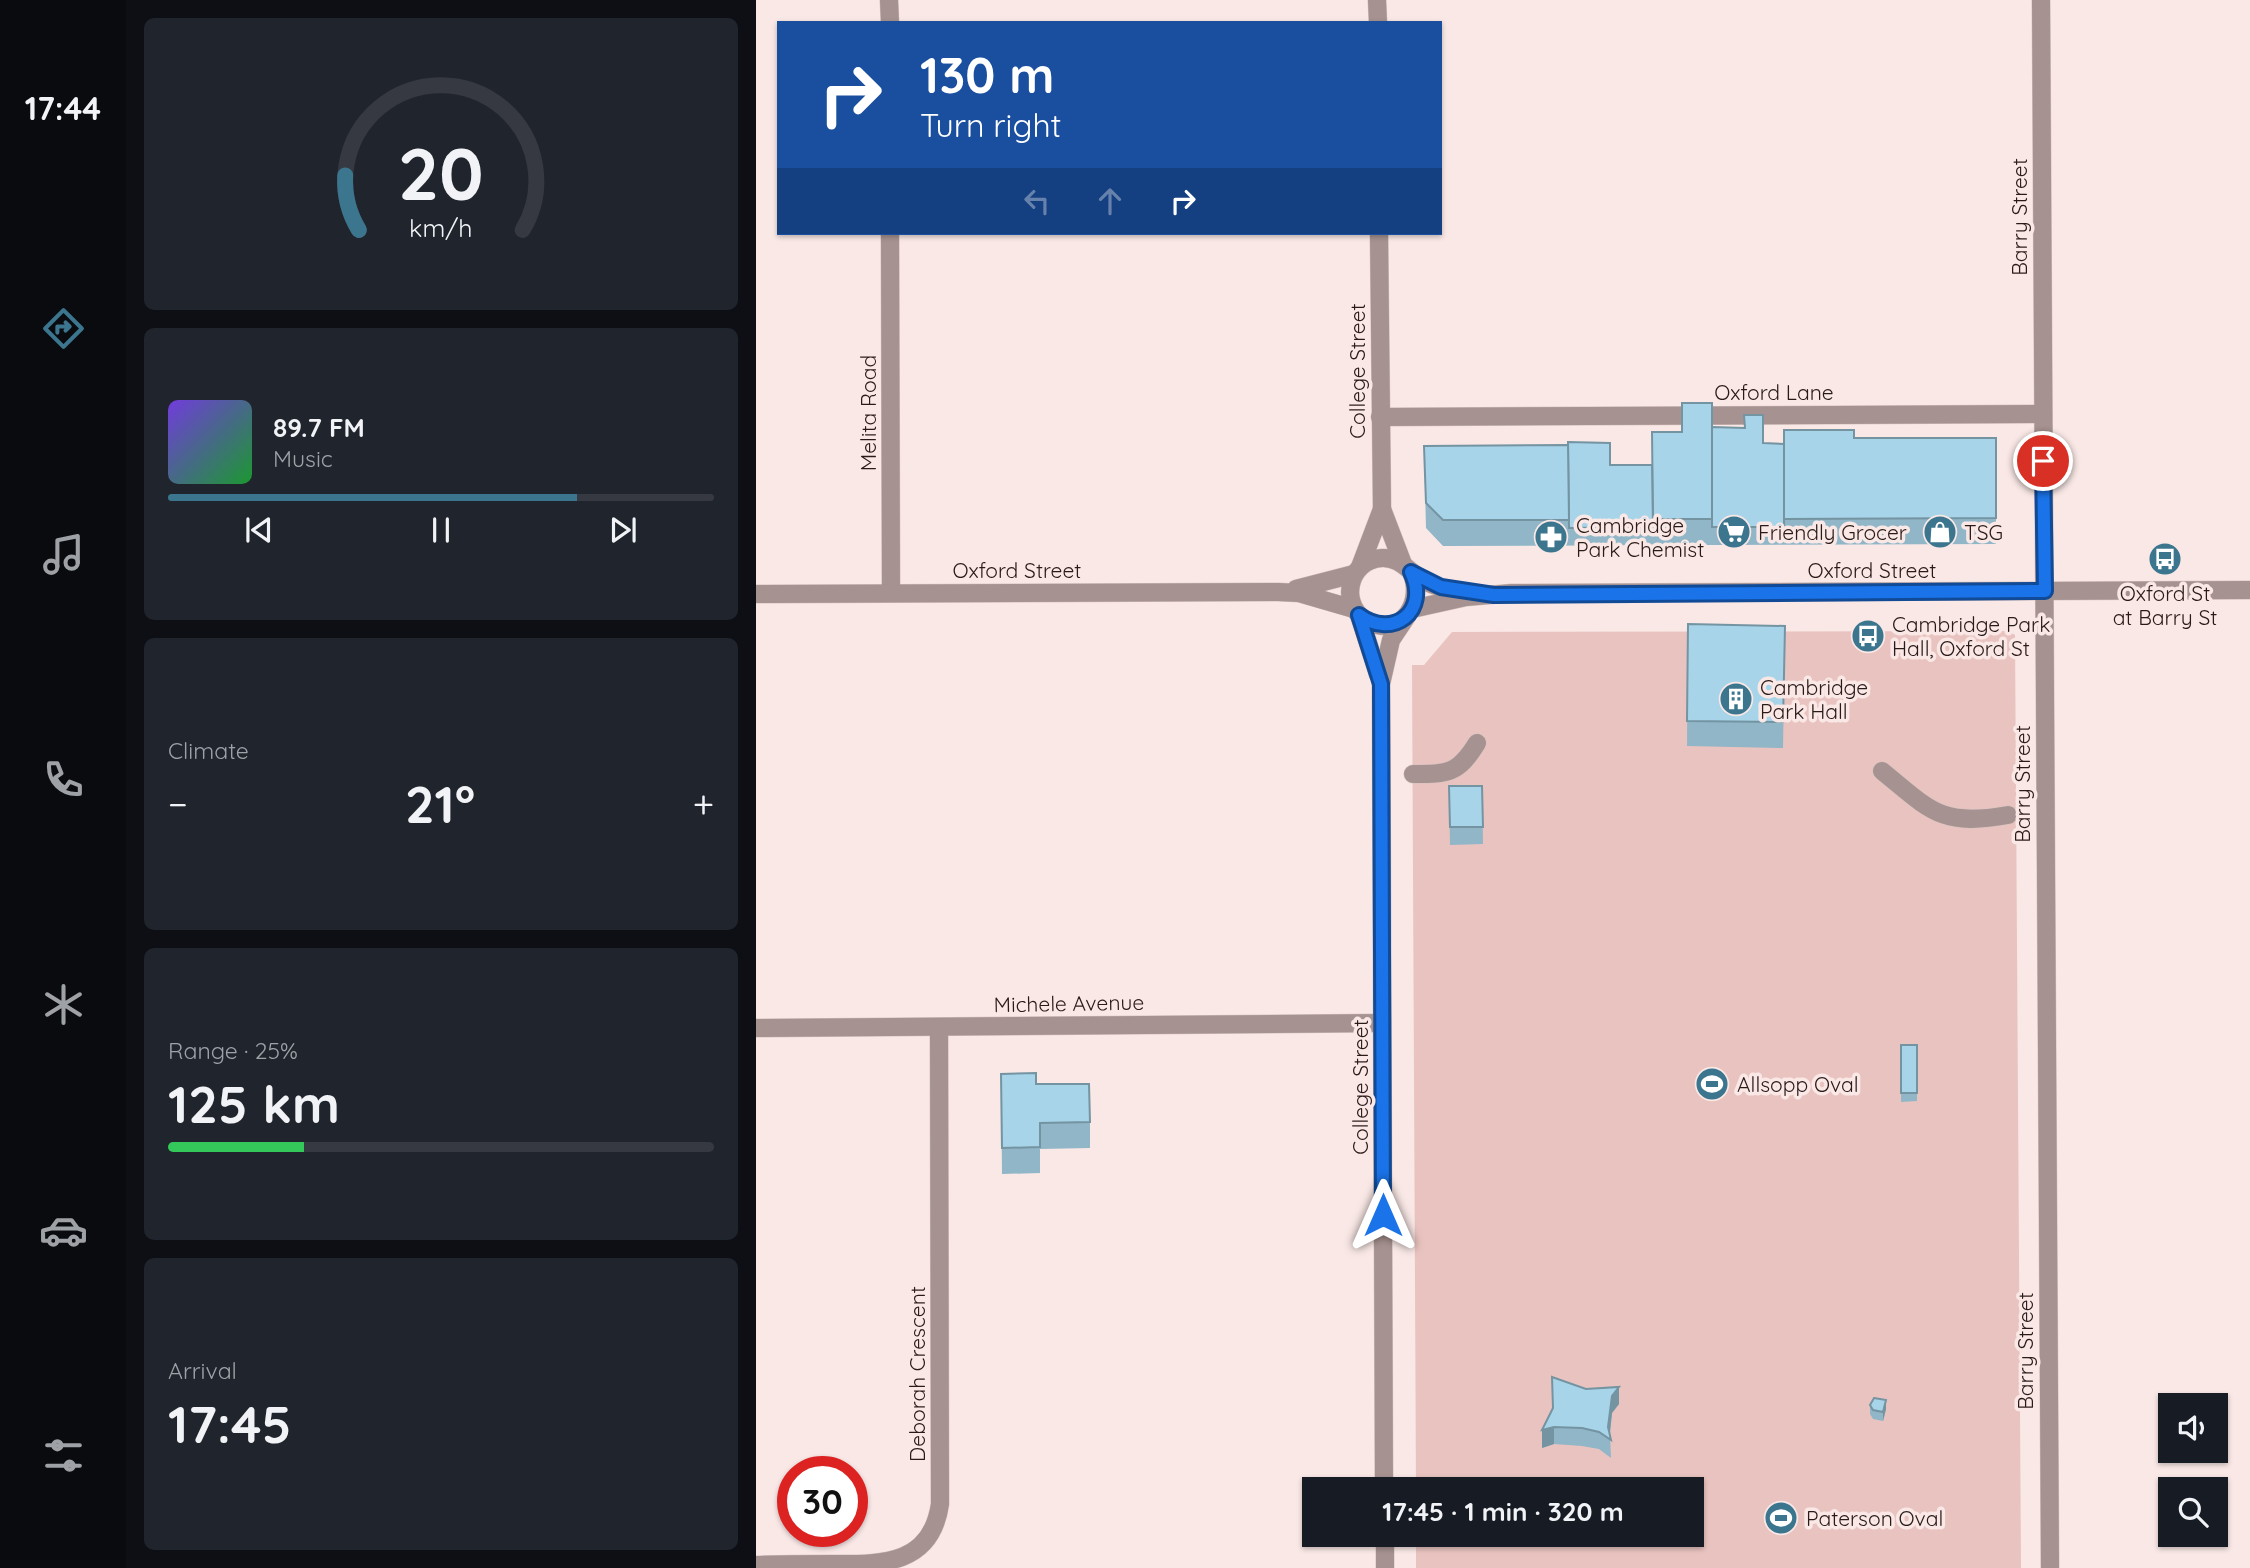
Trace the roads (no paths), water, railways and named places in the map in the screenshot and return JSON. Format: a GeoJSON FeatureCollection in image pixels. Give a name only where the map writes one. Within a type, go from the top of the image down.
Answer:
{"type":"FeatureCollection","features":[{"type":"Feature","properties":{"kind":"street"},"geometry":{"type":"LineString","coordinates":[[889,0],[890,21]]}},
{"type":"Feature","properties":{"kind":"street"},"geometry":{"type":"LineString","coordinates":[[1377,0],[1378,21]]}},
{"type":"Feature","properties":{"kind":"street","name":"Barry Street"},"geometry":{"type":"LineString","coordinates":[[2041,0],[2050,1568]]}},
{"type":"Feature","properties":{"kind":"street","name":"Melita Road"},"geometry":{"type":"LineString","coordinates":[[890,235],[891,593]]}},
{"type":"Feature","properties":{"kind":"street","name":"College Street"},"geometry":{"type":"LineString","coordinates":[[1357,570],[1370,550],[1382,509],[1379,235]]}},
{"type":"Feature","properties":{"kind":"street","name":"Oxford Lane"},"geometry":{"type":"LineString","coordinates":[[1380,417],[2043,414]]}},
{"type":"Feature","properties":{"kind":"street","name":"College Street"},"geometry":{"type":"LineString","coordinates":[[1382,509],[1407,568]]}},
{"type":"Feature","properties":{"kind":"street"},"geometry":{"type":"LineString","coordinates":[[1381,558],[1407,568],[1417,591],[1410,613],[1398,622],[1377,625],[1357,612],[1349,591],[1357,570],[1381,558]]}},
{"type":"Feature","properties":{"kind":"street","name":"Oxford Street"},"geometry":{"type":"LineString","coordinates":[[1407,568],[1441,587],[1494,595]]}},
{"type":"Feature","properties":{"kind":"street","name":"Oxford Street"},"geometry":{"type":"LineString","coordinates":[[1278,592],[1357,570]]}},
{"type":"Feature","properties":{"kind":"street","name":"Oxford Street"},"geometry":{"type":"LineString","coordinates":[[1410,613],[1466,597],[1494,595],[2250,590]]}},
{"type":"Feature","properties":{"kind":"street","name":"Oxford Street"},"geometry":{"type":"LineString","coordinates":[[756,594],[1278,592],[1299,593],[1357,612]]}},
{"type":"Feature","properties":{"kind":"street","name":"College Street"},"geometry":{"type":"LineString","coordinates":[[1357,612],[1381,684]]}},
{"type":"Feature","properties":{"kind":"street","name":"College Street"},"geometry":{"type":"LineString","coordinates":[[1384,1477],[1381,684],[1391,640],[1410,613]]}},
{"type":"Feature","properties":{"kind":"street"},"geometry":{"type":"LineString","coordinates":[[1413,774],[1444,774],[1464,765],[1477,743]]}},
{"type":"Feature","properties":{"kind":"street"},"geometry":{"type":"LineString","coordinates":[[1882,771],[1945,817],[1980,820],[2008,815]]}},
{"type":"Feature","properties":{"kind":"street","name":"Michele Avenue"},"geometry":{"type":"LineString","coordinates":[[756,1028],[1382,1023]]}},
{"type":"Feature","properties":{"kind":"street","name":"Deborah Crescent"},"geometry":{"type":"LineString","coordinates":[[756,1564],[881,1564],[914,1551],[934,1527],[940,1504],[939,1027]]}},
{"type":"Feature","properties":{"kind":"street"},"geometry":{"type":"LineString","coordinates":[[1385,1547],[1385,1568]]}},
{"type":"Feature","properties":{"kind":"place","name":"Friendly Grocer"},"geometry":{"type":"Point","coordinates":[1734,532]}},
{"type":"Feature","properties":{"kind":"place","name":"TSG"},"geometry":{"type":"Point","coordinates":[1940,532]}},
{"type":"Feature","properties":{"kind":"place","name":"Cambridge Park Chemist"},"geometry":{"type":"Point","coordinates":[1551,537]}},
{"type":"Feature","properties":{"kind":"place","name":"Oxford St at Barry St"},"geometry":{"type":"Point","coordinates":[2165,559]}},
{"type":"Feature","properties":{"kind":"place","name":"Cambridge Park Hall, Oxford St"},"geometry":{"type":"Point","coordinates":[1868,636]}},
{"type":"Feature","properties":{"kind":"place","name":"Cambridge Park Hall"},"geometry":{"type":"Point","coordinates":[1736,699]}},
{"type":"Feature","properties":{"kind":"place","name":"Allsopp Oval"},"geometry":{"type":"Point","coordinates":[1712,1084]}},
{"type":"Feature","properties":{"kind":"place","name":"Paterson Oval"},"geometry":{"type":"Point","coordinates":[1781,1518]}}]}
